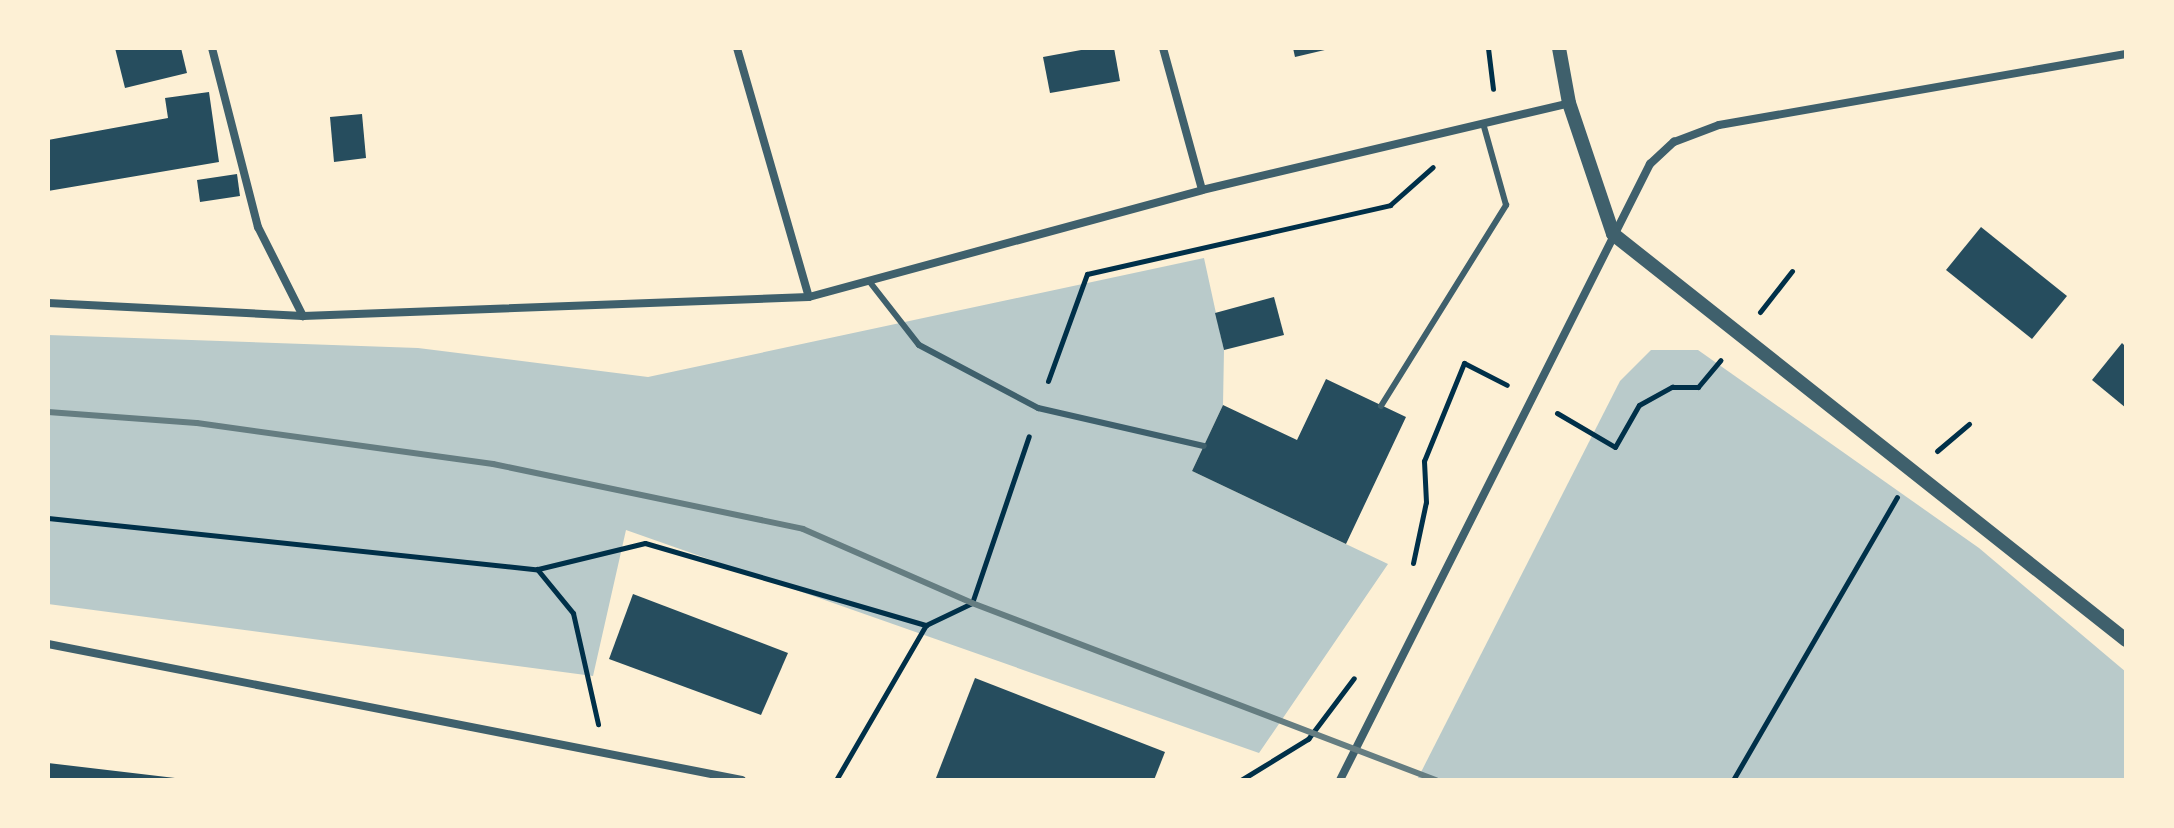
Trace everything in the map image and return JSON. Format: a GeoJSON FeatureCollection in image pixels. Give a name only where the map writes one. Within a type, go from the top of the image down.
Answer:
{"type":"FeatureCollection","features":[{"type":"Feature","properties":{"kind":"street"},"geometry":{"type":"LineString","coordinates":[[212,48],[258,227],[303,316]]}},
{"type":"Feature","properties":{"kind":"street"},"geometry":{"type":"LineString","coordinates":[[737,48],[809,297]]}},
{"type":"Feature","properties":{"kind":"street"},"geometry":{"type":"LineString","coordinates":[[1163,48],[1202,190]]}},
{"type":"Feature","properties":{"kind":"street"},"geometry":{"type":"LineString","coordinates":[[1559,48],[1569,103],[1613,234],[1739,338],[2126,640]]}},
{"type":"Feature","properties":{"kind":"street"},"geometry":{"type":"LineString","coordinates":[[1340,780],[1650,164],[1674,142],[1719,125],[2126,54]]}},
{"type":"Feature","properties":{"kind":"street"},"geometry":{"type":"LineString","coordinates":[[48,303],[303,316],[809,297],[1202,190],[1569,103]]}},
{"type":"Feature","properties":{"kind":"street"},"geometry":{"type":"LineString","coordinates":[[48,644],[604,748],[716,770],[742,780]]}},
{"type":"Feature","properties":{"kind":"street"},"geometry":{"type":"LineString","coordinates":[[714,780],[716,770]]}},
{"type":"Feature","properties":{"kind":"lane"},"geometry":{"type":"LineString","coordinates":[[1381,406],[1506,205],[1483,123]]}},
{"type":"Feature","properties":{"kind":"lane"},"geometry":{"type":"LineString","coordinates":[[869,281],[919,345],[1038,408],[1204,446]]}},
{"type":"Feature","properties":{"kind":"path"},"geometry":{"type":"LineString","coordinates":[[1483,123],[1494,84],[1488,48]]}},
{"type":"Feature","properties":{"kind":"path"},"geometry":{"type":"LineString","coordinates":[[1411,568],[1426,502],[1424,461],[1464,363],[1615,447],[1639,405],[1672,387],[1698,387],[1792,271]]}},
{"type":"Feature","properties":{"kind":"path"},"geometry":{"type":"LineString","coordinates":[[1733,780],[1912,471],[1969,424]]}},
{"type":"Feature","properties":{"kind":"path"},"geometry":{"type":"LineString","coordinates":[[48,518],[537,569],[645,543],[926,625]]}},
{"type":"Feature","properties":{"kind":"path"},"geometry":{"type":"LineString","coordinates":[[537,569],[573,613],[604,748]]}},
{"type":"Feature","properties":{"kind":"path"},"geometry":{"type":"LineString","coordinates":[[1241,780],[1308,739],[1359,672]]}},
{"type":"Feature","properties":{"kind":"shaded area"},"geometry":{"type":"Polygon","coordinates":[[[1204,258],[1224,350],[1223,405],[1192,471],[1388,564],[1259,753],[626,530],[593,676],[48,604],[48,335],[418,348],[648,377],[1204,258]]]}},
{"type":"Feature","properties":{"kind":"shaded area"},"geometry":{"type":"Polygon","coordinates":[[[1651,350],[1698,350],[1979,548],[2126,672],[2126,780],[1417,780],[1620,381],[1651,350]]]}},
{"type":"Feature","properties":{"kind":"building"},"geometry":{"type":"Polygon","coordinates":[[[115,48],[181,48],[187,73],[125,88],[115,48]]]}},
{"type":"Feature","properties":{"kind":"building"},"geometry":{"type":"Polygon","coordinates":[[[1092,48],[1114,48],[1120,81],[1050,93],[1043,57],[1092,48]]]}},
{"type":"Feature","properties":{"kind":"building"},"geometry":{"type":"Polygon","coordinates":[[[1293,48],[1329,48],[1329,49],[1295,57],[1293,48]]]}},
{"type":"Feature","properties":{"kind":"building"},"geometry":{"type":"Polygon","coordinates":[[[209,92],[219,162],[48,191],[48,140],[168,118],[165,98],[209,92]]]}},
{"type":"Feature","properties":{"kind":"building"},"geometry":{"type":"Polygon","coordinates":[[[362,114],[366,158],[334,162],[330,117],[362,114]]]}},
{"type":"Feature","properties":{"kind":"building"},"geometry":{"type":"Polygon","coordinates":[[[237,174],[240,196],[200,202],[197,180],[237,174]]]}},
{"type":"Feature","properties":{"kind":"building"},"geometry":{"type":"Polygon","coordinates":[[[1981,227],[2067,296],[2032,339],[1946,270],[1981,227]]]}},
{"type":"Feature","properties":{"kind":"building"},"geometry":{"type":"Polygon","coordinates":[[[1274,297],[1284,335],[1224,350],[1215,313],[1274,297]]]}},
{"type":"Feature","properties":{"kind":"building"},"geometry":{"type":"Polygon","coordinates":[[[2122,343],[2126,347],[2126,408],[2092,380],[2122,343]]]}},
{"type":"Feature","properties":{"kind":"building"},"geometry":{"type":"Polygon","coordinates":[[[1326,379],[1406,417],[1346,544],[1192,471],[1223,405],[1297,440],[1326,379]]]}},
{"type":"Feature","properties":{"kind":"building"},"geometry":{"type":"Polygon","coordinates":[[[633,594],[788,653],[761,715],[609,659],[633,594]]]}},
{"type":"Feature","properties":{"kind":"building"},"geometry":{"type":"Polygon","coordinates":[[[975,678],[1165,752],[1154,780],[936,778],[975,678]]]}},
{"type":"Feature","properties":{"kind":"building"},"geometry":{"type":"Polygon","coordinates":[[[48,763],[175,778],[175,780],[48,780],[48,763]]]}},
{"type":"Feature","properties":{"kind":"railway"},"geometry":{"type":"LineString","coordinates":[[48,412],[197,423],[493,464],[803,529],[972,603],[1436,780]]}}]}
